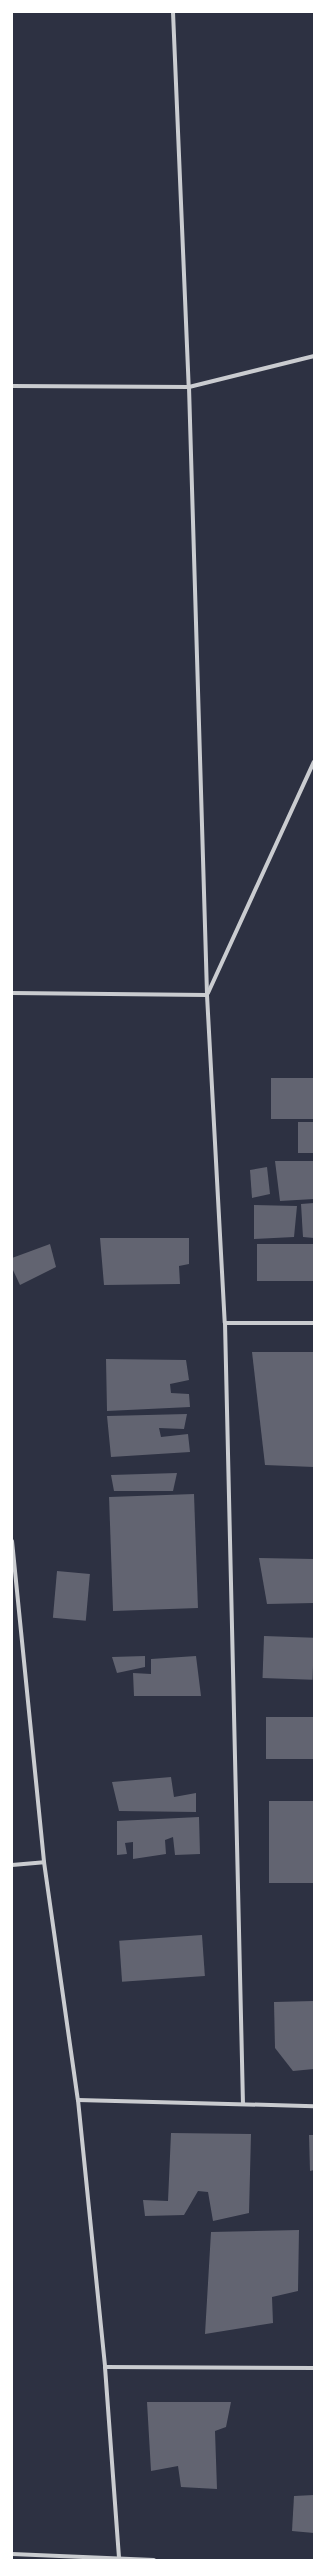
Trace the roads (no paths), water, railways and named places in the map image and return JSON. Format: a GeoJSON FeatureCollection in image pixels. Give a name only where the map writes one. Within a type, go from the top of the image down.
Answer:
{"type":"FeatureCollection","features":[{"type":"Feature","properties":{"kind":"street"},"geometry":{"type":"LineString","coordinates":[[173,12],[189,387],[207,995],[225,1323],[243,2104]]}},
{"type":"Feature","properties":{"kind":"street"},"geometry":{"type":"LineString","coordinates":[[12,386],[189,387],[314,356]]}},
{"type":"Feature","properties":{"kind":"street"},"geometry":{"type":"LineString","coordinates":[[207,995],[314,762]]}},
{"type":"Feature","properties":{"kind":"street"},"geometry":{"type":"LineString","coordinates":[[12,993],[207,995]]}},
{"type":"Feature","properties":{"kind":"street"},"geometry":{"type":"LineString","coordinates":[[225,1323],[314,1323]]}},
{"type":"Feature","properties":{"kind":"street"},"geometry":{"type":"LineString","coordinates":[[12,1541],[44,1862],[78,2100],[105,2366],[119,2559]]}},
{"type":"Feature","properties":{"kind":"street"},"geometry":{"type":"LineString","coordinates":[[12,1865],[44,1862]]}},
{"type":"Feature","properties":{"kind":"street"},"geometry":{"type":"LineString","coordinates":[[78,2100],[314,2106]]}},
{"type":"Feature","properties":{"kind":"street"},"geometry":{"type":"LineString","coordinates":[[105,2366],[314,2368]]}},
{"type":"Feature","properties":{"kind":"street"},"geometry":{"type":"LineString","coordinates":[[12,2554],[66,2558],[154,2560]]}}]}
